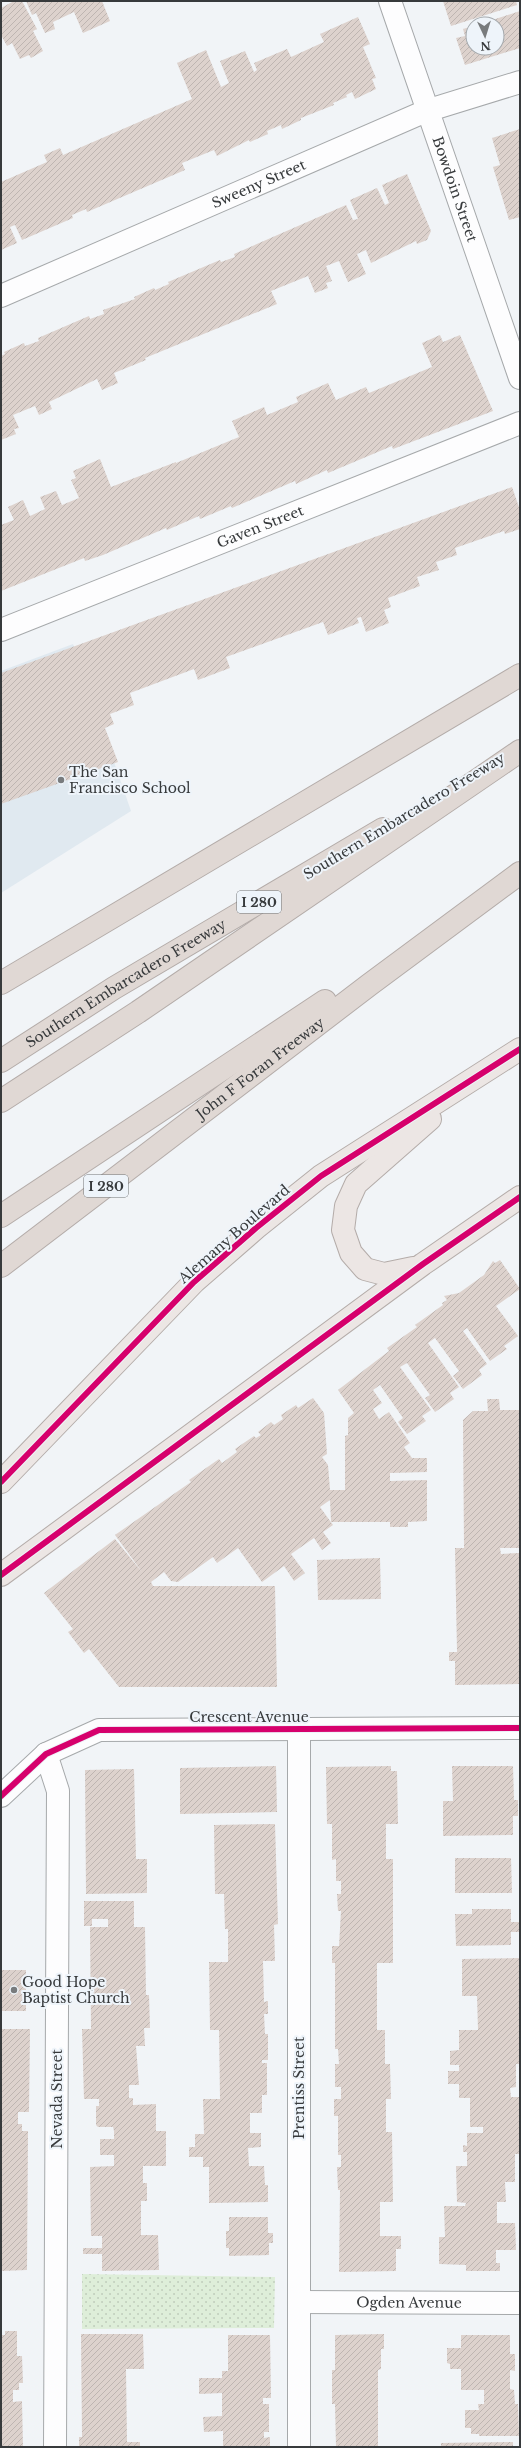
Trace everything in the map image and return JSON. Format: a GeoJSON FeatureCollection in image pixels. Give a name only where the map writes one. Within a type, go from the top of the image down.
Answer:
{"type":"FeatureCollection","features":[{"type":"Feature","properties":{"kind":"highway"},"geometry":{"type":"LineString","coordinates":[[1,983],[520,675]]}},
{"type":"Feature","properties":{"kind":"highway","name":"Southern Embarcadero Freeway"},"geometry":{"type":"LineString","coordinates":[[1,1060],[164,958],[520,748]]}},
{"type":"Feature","properties":{"kind":"highway"},"geometry":{"type":"LineString","coordinates":[[1,1101],[138,1012],[520,751]]}},
{"type":"Feature","properties":{"kind":"highway"},"geometry":{"type":"LineString","coordinates":[[1,1216],[520,873]]}},
{"type":"Feature","properties":{"kind":"highway","name":"John F Foran Freeway"},"geometry":{"type":"LineString","coordinates":[[1,1266],[520,873]]}},
{"type":"Feature","properties":{"kind":"highway"},"geometry":{"type":"LineString","coordinates":[[1,1280],[211,1106]]}},
{"type":"Feature","properties":{"kind":"main road","name":"Alemany Boulevard"},"geometry":{"type":"LineString","coordinates":[[1,1482],[194,1282],[256,1228],[321,1176],[520,1049]]}},
{"type":"Feature","properties":{"kind":"main road"},"geometry":{"type":"LineString","coordinates":[[422,1264],[405,1271],[384,1274],[365,1269],[351,1253],[343,1230],[346,1206],[356,1184],[489,1069]]}},
{"type":"Feature","properties":{"kind":"main road"},"geometry":{"type":"LineString","coordinates":[[1,1576],[422,1264],[520,1197]]}},
{"type":"Feature","properties":{"kind":"street","name":"Bowdoin Street"},"geometry":{"type":"LineString","coordinates":[[390,1],[426,112],[520,378]]}},
{"type":"Feature","properties":{"kind":"street","name":"Sweeny Street"},"geometry":{"type":"LineString","coordinates":[[1,296],[426,112],[520,82]]}},
{"type":"Feature","properties":{"kind":"street","name":"Gaven Street"},"geometry":{"type":"LineString","coordinates":[[1,630],[520,423]]}},
{"type":"Feature","properties":{"kind":"street","name":"Crescent Avenue"},"geometry":{"type":"LineString","coordinates":[[1,1796],[46,1754],[99,1730],[520,1728]]}},
{"type":"Feature","properties":{"kind":"street","name":"Prentiss Street"},"geometry":{"type":"LineString","coordinates":[[299,1729],[299,2447]]}},
{"type":"Feature","properties":{"kind":"street","name":"Nevada Street"},"geometry":{"type":"LineString","coordinates":[[46,1754],[58,1791],[55,2447]]}},
{"type":"Feature","properties":{"kind":"street","name":"Ogden Avenue"},"geometry":{"type":"LineString","coordinates":[[299,2302],[520,2303]]}},
{"type":"Feature","properties":{"kind":"shaded area","name":"The San Francisco School"},"geometry":{"type":"Polygon","coordinates":[[[73,644],[131,811],[1,893],[1,671],[73,644]]]}},
{"type":"Feature","properties":{"kind":"green space"},"geometry":{"type":"Polygon","coordinates":[[[82,2274],[275,2277],[274,2328],[82,2329],[82,2274]]]}},
{"type":"Feature","properties":{"kind":"building"},"geometry":{"type":"Polygon","coordinates":[[[14,1],[22,1],[37,29],[33,31],[43,51],[31,58],[29,55],[20,59],[12,43],[7,46],[1,35],[1,8],[14,1]]]}},
{"type":"Feature","properties":{"kind":"building"},"geometry":{"type":"Polygon","coordinates":[[[26,1],[102,1],[110,21],[83,33],[74,12],[53,22],[55,29],[45,33],[36,13],[32,15],[26,1]]]}},
{"type":"Feature","properties":{"kind":"building"},"geometry":{"type":"Polygon","coordinates":[[[443,1],[516,1],[517,5],[482,16],[465,16],[465,22],[451,26],[443,1]]]}},
{"type":"Feature","properties":{"kind":"building"},"geometry":{"type":"Polygon","coordinates":[[[520,11],[520,48],[505,53],[505,16],[520,11]]]}},
{"type":"Feature","properties":{"kind":"building"},"geometry":{"type":"Polygon","coordinates":[[[358,17],[370,44],[363,47],[376,78],[372,79],[376,89],[355,99],[352,92],[346,95],[347,97],[333,103],[334,105],[301,118],[301,120],[282,129],[281,125],[267,131],[268,134],[250,142],[249,140],[217,156],[214,150],[182,163],[185,170],[87,212],[86,209],[72,215],[73,218],[22,240],[15,225],[10,227],[17,243],[1,250],[1,182],[47,162],[44,155],[60,148],[63,155],[192,99],[177,63],[206,50],[221,87],[229,83],[220,61],[245,51],[254,72],[257,70],[254,63],[287,49],[291,57],[324,42],[320,34],[358,17]]]}},
{"type":"Feature","properties":{"kind":"building"},"geometry":{"type":"Polygon","coordinates":[[[465,36],[465,56],[494,56],[465,65],[456,38],[465,36]]]}},
{"type":"Feature","properties":{"kind":"building"},"geometry":{"type":"Polygon","coordinates":[[[520,129],[520,217],[509,220],[493,167],[500,165],[492,138],[520,129]]]}},
{"type":"Feature","properties":{"kind":"building"},"geometry":{"type":"Polygon","coordinates":[[[407,174],[431,231],[427,240],[417,244],[416,241],[371,263],[366,250],[357,254],[366,274],[348,282],[339,261],[326,266],[332,281],[326,283],[328,288],[315,293],[308,276],[271,291],[277,304],[145,358],[146,360],[114,373],[118,383],[102,390],[97,379],[49,402],[52,409],[39,415],[35,406],[13,415],[19,428],[14,429],[16,434],[1,440],[1,356],[5,354],[4,352],[24,343],[25,346],[39,341],[38,338],[89,316],[90,319],[104,314],[103,310],[135,299],[134,297],[154,288],[155,290],[169,284],[168,282],[220,260],[221,262],[235,257],[234,254],[346,205],[353,220],[358,219],[350,200],[377,188],[385,205],[389,203],[382,185],[407,174]]]}},
{"type":"Feature","properties":{"kind":"building"},"geometry":{"type":"Polygon","coordinates":[[[440,335],[443,342],[460,335],[493,411],[393,449],[392,446],[328,473],[327,470],[296,484],[295,481],[232,508],[231,506],[200,519],[199,516],[167,530],[166,528],[103,555],[85,561],[84,558],[1,591],[1,525],[14,520],[8,507],[23,500],[30,516],[45,509],[40,497],[56,491],[62,505],[79,498],[71,480],[76,478],[73,471],[100,459],[111,487],[176,463],[239,437],[232,421],[264,407],[267,415],[298,402],[296,397],[328,383],[336,400],[366,387],[369,393],[432,367],[422,343],[440,335]]]}},
{"type":"Feature","properties":{"kind":"building"},"geometry":{"type":"Polygon","coordinates":[[[512,487],[520,510],[520,529],[505,534],[504,531],[455,548],[457,555],[436,562],[439,570],[417,577],[420,586],[388,598],[391,607],[384,610],[389,623],[366,632],[361,617],[357,618],[359,623],[328,635],[323,622],[226,657],[230,668],[198,680],[194,669],[130,693],[134,705],[110,714],[114,724],[105,728],[118,762],[1,804],[1,673],[512,487]]]}},
{"type":"Feature","properties":{"kind":"building"},"geometry":{"type":"Polygon","coordinates":[[[500,1260],[520,1289],[496,1306],[518,1336],[504,1346],[507,1349],[490,1361],[467,1328],[463,1331],[487,1364],[479,1370],[482,1375],[463,1389],[453,1376],[459,1371],[435,1338],[428,1343],[459,1387],[450,1393],[454,1399],[435,1412],[425,1398],[430,1395],[407,1363],[400,1367],[431,1410],[422,1416],[426,1421],[407,1434],[398,1422],[403,1418],[380,1385],[373,1390],[382,1403],[373,1409],[379,1419],[389,1412],[410,1443],[404,1447],[412,1458],[427,1458],[427,1472],[390,1473],[390,1481],[427,1480],[427,1521],[408,1522],[408,1527],[390,1527],[390,1522],[331,1522],[330,1500],[320,1507],[333,1525],[323,1532],[331,1543],[322,1550],[314,1538],[291,1554],[305,1573],[294,1581],[284,1566],[262,1582],[238,1548],[217,1563],[213,1557],[178,1582],[171,1581],[164,1572],[151,1582],[153,1586],[275,1586],[277,1687],[119,1687],[89,1649],[84,1653],[68,1632],[73,1629],[44,1593],[115,1539],[142,1572],[115,1535],[191,1482],[189,1480],[219,1459],[222,1463],[237,1452],[235,1449],[254,1436],[256,1438],[261,1435],[258,1432],[271,1422],[274,1425],[283,1419],[281,1415],[296,1405],[298,1408],[313,1398],[324,1413],[327,1454],[322,1457],[328,1465],[330,1490],[345,1490],[345,1436],[348,1435],[348,1418],[354,1413],[338,1390],[389,1351],[387,1348],[417,1327],[415,1325],[443,1305],[442,1303],[447,1300],[444,1296],[459,1293],[484,1275],[493,1261],[495,1263],[500,1260]]]}},
{"type":"Feature","properties":{"kind":"building"},"geometry":{"type":"Polygon","coordinates":[[[487,1399],[499,1399],[500,1410],[520,1410],[520,1548],[500,1548],[501,1554],[519,1553],[519,1684],[455,1685],[455,1661],[449,1661],[449,1652],[457,1652],[455,1548],[464,1548],[463,1420],[473,1411],[488,1411],[487,1399]]]}},
{"type":"Feature","properties":{"kind":"building"},"geometry":{"type":"Polygon","coordinates":[[[380,1558],[381,1599],[318,1600],[317,1560],[380,1558]]]}},
{"type":"Feature","properties":{"kind":"building"},"geometry":{"type":"Polygon","coordinates":[[[276,1766],[277,1812],[180,1814],[180,1768],[276,1766]]]}},
{"type":"Feature","properties":{"kind":"building"},"geometry":{"type":"Polygon","coordinates":[[[391,1766],[391,1771],[397,1771],[398,1824],[386,1824],[386,1859],[393,1859],[393,1963],[377,1963],[377,2030],[385,2030],[385,2064],[390,2064],[391,2099],[386,2099],[386,2132],[392,2132],[393,2202],[380,2202],[380,2236],[401,2236],[401,2249],[396,2249],[396,2271],[339,2272],[340,2190],[338,2190],[337,2167],[341,2167],[341,2155],[338,2155],[338,2116],[334,2116],[334,2099],[341,2099],[341,2087],[335,2087],[335,2064],[339,2064],[338,2049],[335,2049],[335,1963],[332,1963],[332,1946],[339,1946],[341,1911],[338,1911],[337,1894],[341,1894],[341,1881],[336,1881],[336,1859],[332,1860],[332,1824],[327,1824],[326,1767],[391,1766]]]}},
{"type":"Feature","properties":{"kind":"building"},"geometry":{"type":"Polygon","coordinates":[[[452,1766],[513,1766],[514,1800],[518,1800],[518,1816],[513,1816],[513,1835],[443,1836],[443,1801],[453,1801],[452,1766]]]}},
{"type":"Feature","properties":{"kind":"building"},"geometry":{"type":"Polygon","coordinates":[[[134,1769],[136,1859],[147,1859],[147,1893],[86,1894],[85,1770],[134,1769]]]}},
{"type":"Feature","properties":{"kind":"building"},"geometry":{"type":"Polygon","coordinates":[[[275,1824],[278,1924],[274,1925],[275,1961],[263,1961],[264,2002],[268,2001],[268,2014],[264,2014],[265,2034],[268,2034],[268,2060],[262,2060],[262,2063],[267,2063],[267,2095],[262,2095],[262,2113],[250,2113],[250,2133],[261,2133],[261,2147],[248,2148],[249,2166],[264,2166],[265,2185],[268,2185],[268,2202],[209,2203],[209,2167],[203,2167],[203,2157],[189,2157],[189,2147],[195,2147],[195,2134],[204,2134],[203,2099],[220,2099],[219,2030],[210,2030],[209,1962],[228,1962],[228,1929],[225,1929],[224,1894],[215,1894],[214,1825],[275,1824]]]}},
{"type":"Feature","properties":{"kind":"building"},"geometry":{"type":"Polygon","coordinates":[[[455,1858],[511,1858],[512,1893],[455,1893],[455,1858]]]}},
{"type":"Feature","properties":{"kind":"building"},"geometry":{"type":"Polygon","coordinates":[[[84,1901],[134,1901],[134,1927],[145,1927],[146,1995],[149,1995],[150,2028],[144,2028],[145,2046],[136,2046],[139,2085],[129,2085],[129,2098],[133,2098],[133,2105],[156,2104],[156,2131],[166,2131],[166,2166],[143,2166],[143,2183],[147,2183],[147,2201],[141,2201],[141,2235],[158,2235],[159,2270],[102,2271],[102,2254],[83,2254],[83,2248],[102,2248],[102,2236],[91,2236],[90,2167],[114,2166],[114,2155],[100,2155],[100,2139],[114,2139],[113,2127],[98,2127],[96,2125],[96,2106],[99,2106],[99,2099],[84,2099],[82,2029],[91,2029],[90,1927],[108,1927],[108,1919],[92,1919],[92,1926],[84,1926],[84,1901]]]}},
{"type":"Feature","properties":{"kind":"building"},"geometry":{"type":"Polygon","coordinates":[[[472,1909],[511,1909],[511,1922],[519,1922],[519,1932],[511,1932],[511,1945],[456,1946],[455,1914],[472,1914],[472,1909]]]}},
{"type":"Feature","properties":{"kind":"building"},"geometry":{"type":"Polygon","coordinates":[[[520,1958],[520,2064],[516,2064],[516,2087],[510,2088],[511,2097],[519,2097],[519,2154],[515,2154],[515,2182],[505,2182],[506,2202],[497,2202],[497,2223],[515,2223],[516,2250],[496,2250],[496,2263],[500,2263],[500,2271],[466,2271],[466,2265],[439,2264],[439,2237],[445,2237],[444,2206],[465,2206],[466,2203],[457,2202],[456,2166],[467,2166],[467,2152],[463,2152],[463,2145],[467,2146],[467,2133],[483,2133],[483,2127],[470,2127],[470,2098],[459,2098],[459,2084],[448,2084],[448,2071],[459,2071],[459,2065],[450,2065],[450,2051],[459,2050],[459,2030],[478,2030],[477,1996],[462,1996],[462,1959],[520,1958]]]}},
{"type":"Feature","properties":{"kind":"building","name":"Good Hope Baptist Church"},"geometry":{"type":"Polygon","coordinates":[[[1,1970],[26,1970],[26,2011],[1,2011],[1,1970]]]}},
{"type":"Feature","properties":{"kind":"building"},"geometry":{"type":"Polygon","coordinates":[[[1,2029],[30,2029],[29,2112],[18,2112],[18,2124],[22,2124],[22,2131],[28,2131],[27,2270],[1,2271],[1,2029]]]}},
{"type":"Feature","properties":{"kind":"building"},"geometry":{"type":"Polygon","coordinates":[[[229,2217],[268,2217],[268,2233],[273,2233],[273,2243],[269,2243],[269,2255],[229,2256],[229,2248],[226,2248],[226,2231],[229,2231],[229,2217]]]}},
{"type":"Feature","properties":{"kind":"building"},"geometry":{"type":"Polygon","coordinates":[[[5,2331],[17,2331],[17,2356],[22,2356],[23,2383],[19,2383],[19,2390],[13,2390],[13,2402],[22,2401],[23,2447],[1,2447],[1,2335],[5,2335],[5,2331]]]}},
{"type":"Feature","properties":{"kind":"building"},"geometry":{"type":"Polygon","coordinates":[[[81,2334],[143,2334],[144,2369],[126,2369],[127,2442],[140,2442],[140,2447],[79,2447],[79,2437],[82,2437],[81,2334]]]}},
{"type":"Feature","properties":{"kind":"building"},"geometry":{"type":"Polygon","coordinates":[[[384,2334],[384,2349],[381,2349],[381,2369],[378,2370],[378,2447],[336,2447],[335,2404],[332,2404],[332,2370],[335,2370],[335,2335],[384,2334]]]}},
{"type":"Feature","properties":{"kind":"building"},"geometry":{"type":"Polygon","coordinates":[[[228,2335],[270,2335],[271,2398],[263,2398],[263,2404],[269,2404],[269,2432],[264,2432],[264,2438],[270,2437],[270,2447],[223,2447],[223,2431],[204,2432],[203,2417],[222,2416],[222,2393],[199,2394],[199,2378],[222,2378],[222,2371],[228,2371],[228,2335]]]}},
{"type":"Feature","properties":{"kind":"building"},"geometry":{"type":"Polygon","coordinates":[[[461,2335],[510,2335],[510,2354],[515,2354],[515,2371],[510,2370],[510,2389],[514,2390],[515,2404],[518,2404],[519,2436],[479,2436],[479,2434],[471,2434],[471,2428],[465,2428],[465,2410],[479,2410],[478,2404],[484,2404],[484,2390],[461,2390],[461,2369],[450,2369],[450,2364],[447,2363],[447,2348],[461,2348],[461,2335]]]}},
{"type":"Feature","properties":{"kind":"building"},"geometry":{"type":"Polygon","coordinates":[[[513,2442],[513,2447],[441,2447],[441,2443],[513,2442]]]}},
{"type":"Feature","properties":{"kind":"cycle path"},"geometry":{"type":"LineString","coordinates":[[1,1482],[194,1282],[256,1228],[321,1176],[520,1049]]}},
{"type":"Feature","properties":{"kind":"cycle path"},"geometry":{"type":"LineString","coordinates":[[1,1575],[423,1264],[520,1197]]}},
{"type":"Feature","properties":{"kind":"cycle path"},"geometry":{"type":"LineString","coordinates":[[1,1796],[46,1754],[99,1730],[520,1728]]}},
{"type":"Feature","properties":{"kind":"place","name":"The San Francisco School"},"geometry":{"type":"Point","coordinates":[61,780]}},
{"type":"Feature","properties":{"kind":"place","name":"Good Hope Baptist Church"},"geometry":{"type":"Point","coordinates":[14,1990]}}]}
